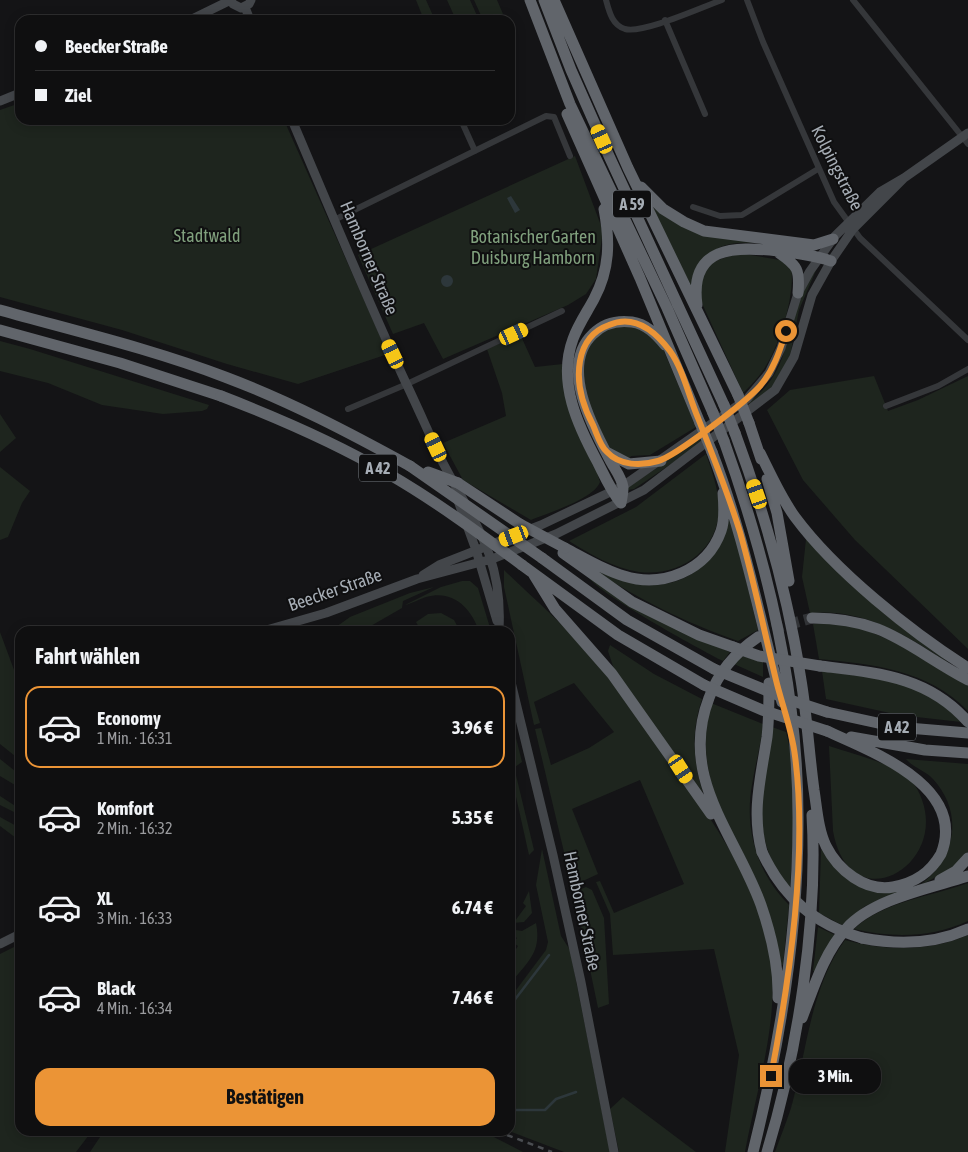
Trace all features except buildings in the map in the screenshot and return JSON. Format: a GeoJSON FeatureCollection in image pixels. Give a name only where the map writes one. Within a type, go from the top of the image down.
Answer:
{"type":"FeatureCollection","features":[{"type":"Feature","properties":{"kind":"highway","name":"A 59"},"geometry":{"type":"LineString","coordinates":[[530,0],[556,69],[713,413],[752,523],[770,592],[787,681],[795,755],[798,821],[797,867],[790,954],[778,1041],[753,1152]]}},
{"type":"Feature","properties":{"kind":"highway","name":"A 59"},"geometry":{"type":"LineString","coordinates":[[544,0],[594,122],[736,433],[767,522],[795,644],[802,681],[813,821],[810,916],[805,965],[792,1045],[767,1152]]}},
{"type":"Feature","properties":{"kind":"highway"},"geometry":{"type":"LineString","coordinates":[[554,0],[628,168],[738,395],[749,423],[760,453],[777,513],[797,630],[795,644]]}},
{"type":"Feature","properties":{"kind":"highway"},"geometry":{"type":"LineString","coordinates":[[556,69],[563,103],[672,354],[723,482],[750,571],[795,755]]}},
{"type":"Feature","properties":{"kind":"highway"},"geometry":{"type":"LineString","coordinates":[[628,168],[646,193],[663,209],[697,228],[822,254]]}},
{"type":"Feature","properties":{"kind":"highway"},"geometry":{"type":"LineString","coordinates":[[601,193],[608,230],[607,266],[596,296],[573,340],[568,359],[567,382],[576,419],[612,491],[621,503]]}},
{"type":"Feature","properties":{"kind":"highway"},"geometry":{"type":"LineString","coordinates":[[822,254],[832,239]]}},
{"type":"Feature","properties":{"kind":"highway"},"geometry":{"type":"LineString","coordinates":[[698,312],[695,292],[698,277],[704,265],[716,255],[741,248],[822,254]]}},
{"type":"Feature","properties":{"kind":"highway"},"geometry":{"type":"LineString","coordinates":[[775,251],[796,267],[799,280],[798,294]]}},
{"type":"Feature","properties":{"kind":"highway","name":"A 42"},"geometry":{"type":"LineString","coordinates":[[0,310],[119,342],[224,377],[360,438],[410,466],[627,620],[714,669],[786,699],[826,712],[896,727],[968,734]]}},
{"type":"Feature","properties":{"kind":"highway"},"geometry":{"type":"LineString","coordinates":[[621,503],[623,486],[586,413],[579,382],[580,362],[584,346],[591,336],[613,323],[636,323],[651,329],[672,354]]}},
{"type":"Feature","properties":{"kind":"highway","name":"A 42"},"geometry":{"type":"LineString","coordinates":[[0,330],[120,363],[221,396],[294,426],[387,473],[439,506],[618,635],[704,685],[762,710],[827,731],[872,742],[926,750],[968,753]]}},
{"type":"Feature","properties":{"kind":"highway"},"geometry":{"type":"LineString","coordinates":[[605,451],[629,464],[660,461]]}},
{"type":"Feature","properties":{"kind":"highway"},"geometry":{"type":"LineString","coordinates":[[760,453],[794,516],[843,570],[888,608],[968,668]]}},
{"type":"Feature","properties":{"kind":"highway"},"geometry":{"type":"LineString","coordinates":[[410,466],[458,483],[562,549],[632,602],[692,632],[759,656],[820,666],[860,670],[915,683],[944,699],[968,722]]}},
{"type":"Feature","properties":{"kind":"highway"},"geometry":{"type":"LineString","coordinates":[[562,549],[624,576],[659,580],[677,576],[707,556],[716,543],[722,530],[724,516],[723,482]]}},
{"type":"Feature","properties":{"kind":"highway"},"geometry":{"type":"LineString","coordinates":[[534,575],[555,609],[612,674],[725,834]]}},
{"type":"Feature","properties":{"kind":"highway"},"geometry":{"type":"LineString","coordinates":[[812,618],[840,618],[864,623],[892,634],[968,680]]}},
{"type":"Feature","properties":{"kind":"highway"},"geometry":{"type":"LineString","coordinates":[[758,637],[729,663],[714,684],[700,727],[699,750],[703,776],[725,834],[758,897],[772,945],[778,982],[778,1041]]}},
{"type":"Feature","properties":{"kind":"highway"},"geometry":{"type":"LineString","coordinates":[[769,649],[767,736],[757,788],[756,816],[762,852],[772,872],[798,906],[829,925],[862,938],[879,941],[923,942],[968,929]]}},
{"type":"Feature","properties":{"kind":"highway"},"geometry":{"type":"LineString","coordinates":[[809,751],[822,834],[832,854],[851,876],[866,884],[887,888],[905,885],[922,877],[934,865],[943,851],[948,828],[942,802],[935,791],[925,780],[900,766],[827,731]]}},
{"type":"Feature","properties":{"kind":"highway"},"geometry":{"type":"LineString","coordinates":[[924,890],[956,871],[968,858]]}},
{"type":"Feature","properties":{"kind":"highway"},"geometry":{"type":"LineString","coordinates":[[792,1045],[829,953],[847,928],[871,910],[968,876]]}},
{"type":"Feature","properties":{"kind":"street"},"geometry":{"type":"LineString","coordinates":[[197,15],[211,4],[231,0],[237,7],[248,4]]}},
{"type":"Feature","properties":{"kind":"street"},"geometry":{"type":"LineString","coordinates":[[606,0],[614,20],[624,28],[646,28],[722,0]]}},
{"type":"Feature","properties":{"kind":"street","name":"Kolpingstraße"},"geometry":{"type":"LineString","coordinates":[[747,0],[818,169],[834,202],[850,225],[968,340]]}},
{"type":"Feature","properties":{"kind":"street"},"geometry":{"type":"LineString","coordinates":[[853,0],[966,138]]}},
{"type":"Feature","properties":{"kind":"street"},"geometry":{"type":"LineString","coordinates":[[666,20],[705,114]]}},
{"type":"Feature","properties":{"kind":"street"},"geometry":{"type":"LineString","coordinates":[[0,101],[15,95]]}},
{"type":"Feature","properties":{"kind":"street"},"geometry":{"type":"LineString","coordinates":[[334,220],[550,115],[554,117],[570,156]]}},
{"type":"Feature","properties":{"kind":"street","name":"Hamborner Straße"},"geometry":{"type":"LineString","coordinates":[[294,125],[407,384],[443,462],[488,546],[500,607],[500,626]]}},
{"type":"Feature","properties":{"kind":"street"},"geometry":{"type":"LineString","coordinates":[[463,125],[474,151]]}},
{"type":"Feature","properties":{"kind":"street","name":"Beecker Straße"},"geometry":{"type":"LineString","coordinates":[[416,579],[439,565],[541,525],[623,486],[747,399],[762,384],[781,348],[798,294],[822,254],[880,192],[966,138]]}},
{"type":"Feature","properties":{"kind":"street"},"geometry":{"type":"LineString","coordinates":[[693,207],[720,216],[742,214],[818,169]]}},
{"type":"Feature","properties":{"kind":"street","name":"Beecker Straße"},"geometry":{"type":"LineString","coordinates":[[832,239],[850,225]]}},
{"type":"Feature","properties":{"kind":"street","name":"Beecker Straße"},"geometry":{"type":"LineString","coordinates":[[280,626],[326,613],[416,579],[492,559],[556,534],[644,490],[704,446],[774,390],[794,357],[822,254]]}},
{"type":"Feature","properties":{"kind":"street"},"geometry":{"type":"LineString","coordinates":[[348,409],[407,384],[562,311]]}},
{"type":"Feature","properties":{"kind":"street"},"geometry":{"type":"LineString","coordinates":[[886,406],[938,386],[968,369]]}},
{"type":"Feature","properties":{"kind":"street","name":"Hamborner Straße"},"geometry":{"type":"LineString","coordinates":[[443,462],[476,550],[499,626]]}},
{"type":"Feature","properties":{"kind":"street","name":"Hamborner Straße"},"geometry":{"type":"LineString","coordinates":[[515,699],[553,855],[614,1152]]}},
{"type":"Feature","properties":{"kind":"street"},"geometry":{"type":"LineString","coordinates":[[0,943],[15,936]]}},
{"type":"Feature","properties":{"kind":"green space"},"geometry":{"type":"Polygon","coordinates":[[[416,0],[426,0],[433,15],[422,15],[416,0]]]}},
{"type":"Feature","properties":{"kind":"green space"},"geometry":{"type":"Polygon","coordinates":[[[447,0],[470,0],[477,15],[454,15],[447,0]]]}},
{"type":"Feature","properties":{"kind":"green space"},"geometry":{"type":"Polygon","coordinates":[[[474,0],[497,0],[503,14],[501,15],[481,15],[474,0]]]}},
{"type":"Feature","properties":{"kind":"green space","name":"Stadtwald"},"geometry":{"type":"Polygon","coordinates":[[[15,105],[15,125],[286,125],[388,354],[298,384],[227,364],[122,330],[0,297],[0,110],[15,105]]]}},
{"type":"Feature","properties":{"kind":"green space","name":"Botanischer Garten Duisburg Hamborn"},"geometry":{"type":"Polygon","coordinates":[[[575,156],[603,231],[596,279],[586,294],[568,305],[443,359],[424,323],[393,334],[358,255],[575,156]]]}},
{"type":"Feature","properties":{"kind":"green space"},"geometry":{"type":"Polygon","coordinates":[[[651,206],[682,227],[805,248],[758,243],[724,246],[711,253],[691,286],[651,206]]]}},
{"type":"Feature","properties":{"kind":"green space"},"geometry":{"type":"Polygon","coordinates":[[[739,253],[786,261],[791,265],[792,277],[789,304],[776,347],[762,372],[743,393],[700,299],[701,277],[712,262],[739,253]]]}},
{"type":"Feature","properties":{"kind":"green space"},"geometry":{"type":"Polygon","coordinates":[[[817,268],[799,310],[790,356],[772,388],[750,407],[748,403],[762,391],[772,379],[779,366],[795,310],[806,285],[817,268]]]}},
{"type":"Feature","properties":{"kind":"green space"},"geometry":{"type":"Polygon","coordinates":[[[613,325],[636,325],[661,344],[696,427],[650,455],[631,456],[628,461],[611,451],[604,441],[592,415],[585,385],[584,370],[590,345],[597,336],[613,325]]]}},
{"type":"Feature","properties":{"kind":"green space"},"geometry":{"type":"Polygon","coordinates":[[[520,334],[535,367],[563,364],[600,482],[596,488],[580,500],[531,520],[463,480],[443,443],[506,416],[502,393],[487,349],[520,334]]]}},
{"type":"Feature","properties":{"kind":"green space"},"geometry":{"type":"Polygon","coordinates":[[[0,341],[209,405],[207,409],[202,411],[163,414],[102,405],[48,383],[0,371],[0,341]]]}},
{"type":"Feature","properties":{"kind":"green space"},"geometry":{"type":"Polygon","coordinates":[[[874,376],[888,411],[918,400],[968,376],[968,649],[855,540],[803,480],[767,410],[790,390],[874,376]]]}},
{"type":"Feature","properties":{"kind":"green space"},"geometry":{"type":"Polygon","coordinates":[[[0,414],[16,438],[0,452],[0,414]]]}},
{"type":"Feature","properties":{"kind":"green space"},"geometry":{"type":"Polygon","coordinates":[[[701,438],[702,443],[634,489],[628,490],[628,487],[701,438]]]}},
{"type":"Feature","properties":{"kind":"green space"},"geometry":{"type":"Polygon","coordinates":[[[706,454],[717,493],[719,506],[718,522],[713,536],[705,548],[683,565],[669,570],[654,572],[629,570],[611,564],[569,541],[636,507],[706,454]]]}},
{"type":"Feature","properties":{"kind":"green space"},"geometry":{"type":"Polygon","coordinates":[[[0,467],[30,491],[22,503],[8,537],[0,540],[0,467]]]}},
{"type":"Feature","properties":{"kind":"green space"},"geometry":{"type":"Polygon","coordinates":[[[730,514],[758,630],[738,641],[663,610],[592,569],[624,581],[644,585],[661,585],[676,581],[701,567],[711,557],[726,530],[730,514]]]}},
{"type":"Feature","properties":{"kind":"green space"},"geometry":{"type":"Polygon","coordinates":[[[806,539],[949,663],[917,643],[866,619],[830,613],[810,613],[802,577],[806,539]]]}},
{"type":"Feature","properties":{"kind":"green space"},"geometry":{"type":"Polygon","coordinates":[[[504,570],[559,622],[599,666],[713,823],[744,876],[756,904],[765,934],[771,965],[773,987],[772,1010],[765,1058],[745,1152],[725,1152],[739,1055],[714,949],[613,955],[610,914],[596,882],[600,881],[614,913],[684,884],[640,780],[572,809],[598,874],[572,886],[535,729],[541,728],[551,765],[589,748],[614,732],[574,683],[534,702],[540,723],[534,725],[515,638],[515,626],[512,626],[504,587],[504,570]]]}},
{"type":"Feature","properties":{"kind":"green space"},"geometry":{"type":"Polygon","coordinates":[[[587,575],[692,636],[730,652],[723,661],[711,655],[608,594],[587,575]]]}},
{"type":"Feature","properties":{"kind":"green space"},"geometry":{"type":"Polygon","coordinates":[[[462,581],[470,581],[478,588],[489,626],[477,626],[460,602],[445,596],[426,597],[405,605],[441,587],[462,581]]]}},
{"type":"Feature","properties":{"kind":"green space"},"geometry":{"type":"Polygon","coordinates":[[[434,587],[403,601],[402,608],[371,626],[337,626],[350,617],[410,593],[434,587]]]}},
{"type":"Feature","properties":{"kind":"green space"},"geometry":{"type":"Polygon","coordinates":[[[441,613],[454,620],[457,626],[418,626],[416,622],[428,614],[441,613]]]}},
{"type":"Feature","properties":{"kind":"green space"},"geometry":{"type":"Polygon","coordinates":[[[841,623],[891,641],[968,684],[968,711],[953,697],[936,686],[918,678],[859,663],[819,659],[813,624],[841,623]]]}},
{"type":"Feature","properties":{"kind":"green space"},"geometry":{"type":"Polygon","coordinates":[[[0,632],[15,672],[15,756],[0,744],[0,632]]]}},
{"type":"Feature","properties":{"kind":"green space"},"geometry":{"type":"Polygon","coordinates":[[[610,645],[654,674],[702,699],[696,723],[695,757],[703,793],[615,672],[608,651],[610,645]]]}},
{"type":"Feature","properties":{"kind":"green space"},"geometry":{"type":"Polygon","coordinates":[[[742,656],[763,662],[763,677],[734,664],[742,656]]]}},
{"type":"Feature","properties":{"kind":"green space"},"geometry":{"type":"Polygon","coordinates":[[[822,671],[868,677],[914,688],[942,703],[961,722],[899,715],[826,699],[822,671]]]}},
{"type":"Feature","properties":{"kind":"green space"},"geometry":{"type":"Polygon","coordinates":[[[711,703],[763,724],[752,785],[750,818],[752,834],[761,865],[778,892],[789,905],[783,965],[779,964],[712,786],[706,751],[706,729],[711,703]]]}},
{"type":"Feature","properties":{"kind":"green space"},"geometry":{"type":"Polygon","coordinates":[[[772,727],[786,732],[790,750],[794,809],[790,888],[777,869],[768,850],[763,831],[763,791],[772,727]]]}},
{"type":"Feature","properties":{"kind":"green space"},"geometry":{"type":"Polygon","coordinates":[[[515,734],[522,762],[515,767],[515,734]]]}},
{"type":"Feature","properties":{"kind":"green space"},"geometry":{"type":"Polygon","coordinates":[[[829,746],[883,764],[910,778],[924,806],[925,833],[916,855],[900,871],[881,878],[861,876],[844,861],[833,831],[829,746]]]}},
{"type":"Feature","properties":{"kind":"green space"},"geometry":{"type":"Polygon","coordinates":[[[0,759],[15,771],[15,785],[0,776],[0,759]]]}},
{"type":"Feature","properties":{"kind":"green space"},"geometry":{"type":"Polygon","coordinates":[[[906,759],[968,764],[968,852],[953,868],[919,886],[941,863],[948,850],[952,821],[943,793],[933,779],[906,759]]]}},
{"type":"Feature","properties":{"kind":"green space"},"geometry":{"type":"Polygon","coordinates":[[[515,771],[534,850],[529,855],[515,792],[515,771]]]}},
{"type":"Feature","properties":{"kind":"green space"},"geometry":{"type":"Polygon","coordinates":[[[0,796],[15,806],[15,812],[0,805],[0,796]]]}},
{"type":"Feature","properties":{"kind":"green space"},"geometry":{"type":"Polygon","coordinates":[[[0,817],[15,825],[15,837],[0,826],[0,817]]]}},
{"type":"Feature","properties":{"kind":"green space"},"geometry":{"type":"Polygon","coordinates":[[[542,849],[561,936],[570,950],[610,1152],[564,1152],[515,1133],[515,991],[546,950],[548,942],[536,885],[542,849]]]}},
{"type":"Feature","properties":{"kind":"green space"},"geometry":{"type":"Polygon","coordinates":[[[821,850],[824,851],[848,879],[903,891],[865,906],[842,925],[819,913],[821,850]]]}},
{"type":"Feature","properties":{"kind":"green space"},"geometry":{"type":"Polygon","coordinates":[[[968,883],[968,921],[954,927],[911,935],[883,934],[854,929],[879,912],[893,906],[968,883]]]}},
{"type":"Feature","properties":{"kind":"green space"},"geometry":{"type":"Polygon","coordinates":[[[586,887],[592,890],[604,918],[609,1004],[598,1008],[574,892],[586,887]]]}},
{"type":"Feature","properties":{"kind":"green space"},"geometry":{"type":"Polygon","coordinates":[[[529,891],[532,913],[524,922],[515,923],[526,906],[523,903],[529,891]]]}},
{"type":"Feature","properties":{"kind":"green space"},"geometry":{"type":"Polygon","coordinates":[[[536,923],[537,942],[532,956],[515,978],[515,950],[518,946],[515,944],[517,938],[515,937],[515,930],[522,931],[536,923]]]}},
{"type":"Feature","properties":{"kind":"green space"},"geometry":{"type":"Polygon","coordinates":[[[818,927],[835,935],[816,972],[813,971],[818,927]]]}},
{"type":"Feature","properties":{"kind":"green space"},"geometry":{"type":"Polygon","coordinates":[[[968,935],[968,1152],[775,1152],[791,1108],[817,999],[833,959],[845,940],[891,948],[907,948],[953,941],[968,935]]]}},
{"type":"Feature","properties":{"kind":"green space"},"geometry":{"type":"Polygon","coordinates":[[[15,946],[15,1136],[88,1136],[76,1152],[0,1152],[0,954],[15,946]]]}},
{"type":"Feature","properties":{"kind":"green space"},"geometry":{"type":"Polygon","coordinates":[[[623,1097],[696,1152],[619,1152],[610,1109],[623,1097]]]}},
{"type":"Feature","properties":{"kind":"green space"},"geometry":{"type":"Polygon","coordinates":[[[101,1136],[492,1136],[523,1152],[90,1152],[101,1136]]]}},
{"type":"Feature","properties":{"kind":"shaded area"},"geometry":{"type":"Polygon","coordinates":[[[511,196],[520,210],[515,213],[507,198],[511,196]]]}},
{"type":"Feature","properties":{"kind":"shaded area"},"geometry":{"type":"Polygon","coordinates":[[[445,275],[449,275],[453,281],[449,287],[445,287],[441,283],[441,279],[445,275]]]}},
{"type":"Feature","properties":{"kind":"waterway"},"geometry":{"type":"LineString","coordinates":[[515,999],[549,955]]}},
{"type":"Feature","properties":{"kind":"waterway"},"geometry":{"type":"LineString","coordinates":[[515,1110],[545,1110],[556,1099],[576,1092]]}},
{"type":"Feature","properties":{"kind":"tunnel"},"geometry":{"type":"LineString","coordinates":[[758,637],[772,629],[812,618]]}},
{"type":"Feature","properties":{"kind":"railway"},"geometry":{"type":"LineString","coordinates":[[510,1136],[552,1152]]}},
{"type":"Feature","properties":{"kind":"route"},"geometry":{"type":"LineString","coordinates":[[771,1076],[778,1041],[794,924],[798,821],[795,755],[750,571],[723,482],[706,438],[700,423],[686,389],[672,354],[663,342],[651,329],[636,323],[624,321],[613,323],[600,329],[591,336],[584,346],[580,362],[579,382],[586,413],[605,451],[629,464],[660,461],[699,435],[711,426],[723,417],[735,408],[747,399],[762,384],[776,362],[786,331]]}}]}
